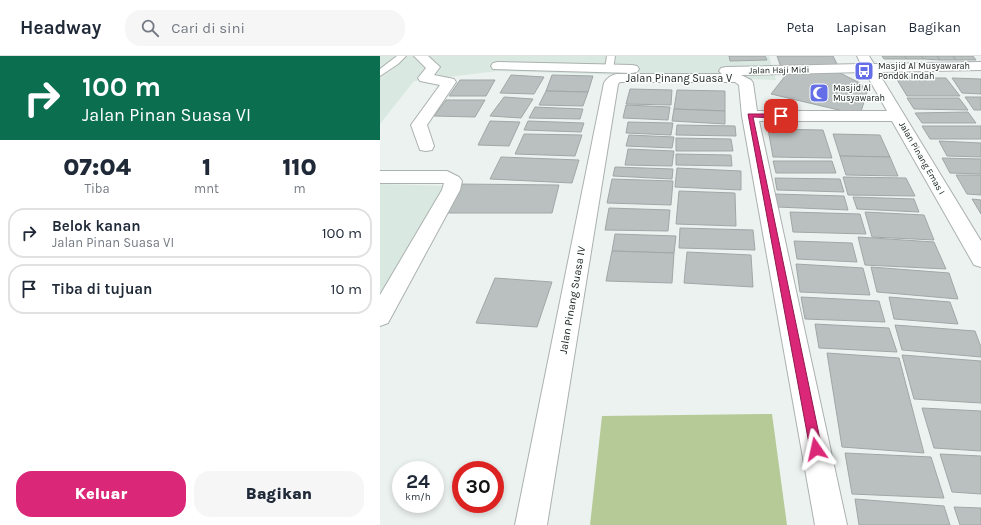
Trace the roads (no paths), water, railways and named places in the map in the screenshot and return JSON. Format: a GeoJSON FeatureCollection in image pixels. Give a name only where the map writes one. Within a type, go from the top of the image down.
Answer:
{"type":"FeatureCollection","features":[{"type":"Feature","properties":{"kind":"street"},"geometry":{"type":"LineString","coordinates":[[420,56],[432,67],[426,78],[449,82],[419,125],[426,146]]}},
{"type":"Feature","properties":{"kind":"street","name":"Jalan Haji Midi"},"geometry":{"type":"LineString","coordinates":[[498,66],[741,71],[866,62],[981,66]]}},
{"type":"Feature","properties":{"kind":"street","name":"Jalan Pinang Emas I"},"geometry":{"type":"LineString","coordinates":[[866,62],[979,251]]}},
{"type":"Feature","properties":{"kind":"street","name":"Jalan Pinang Suasa V"},"geometry":{"type":"LineString","coordinates":[[613,68],[738,78],[746,83],[750,116],[831,525]]}},
{"type":"Feature","properties":{"kind":"street","name":"Jalan Pinang Suasa IV"},"geometry":{"type":"LineString","coordinates":[[531,525],[613,68]]}},
{"type":"Feature","properties":{"kind":"street"},"geometry":{"type":"LineString","coordinates":[[750,116],[897,116]]}},
{"type":"Feature","properties":{"kind":"street"},"geometry":{"type":"LineString","coordinates":[[380,177],[447,177],[453,181],[451,190],[380,316]]}},
{"type":"Feature","properties":{"kind":"lane"},"geometry":{"type":"LineString","coordinates":[[380,73],[402,56]]}},
{"type":"Feature","properties":{"kind":"place","name":"Masjid Al Musyawarah Pondok Indah"},"geometry":{"type":"Point","coordinates":[864,71]}},
{"type":"Feature","properties":{"kind":"place","name":"Masjid Al Musyawarah"},"geometry":{"type":"Point","coordinates":[819,93]}}]}
